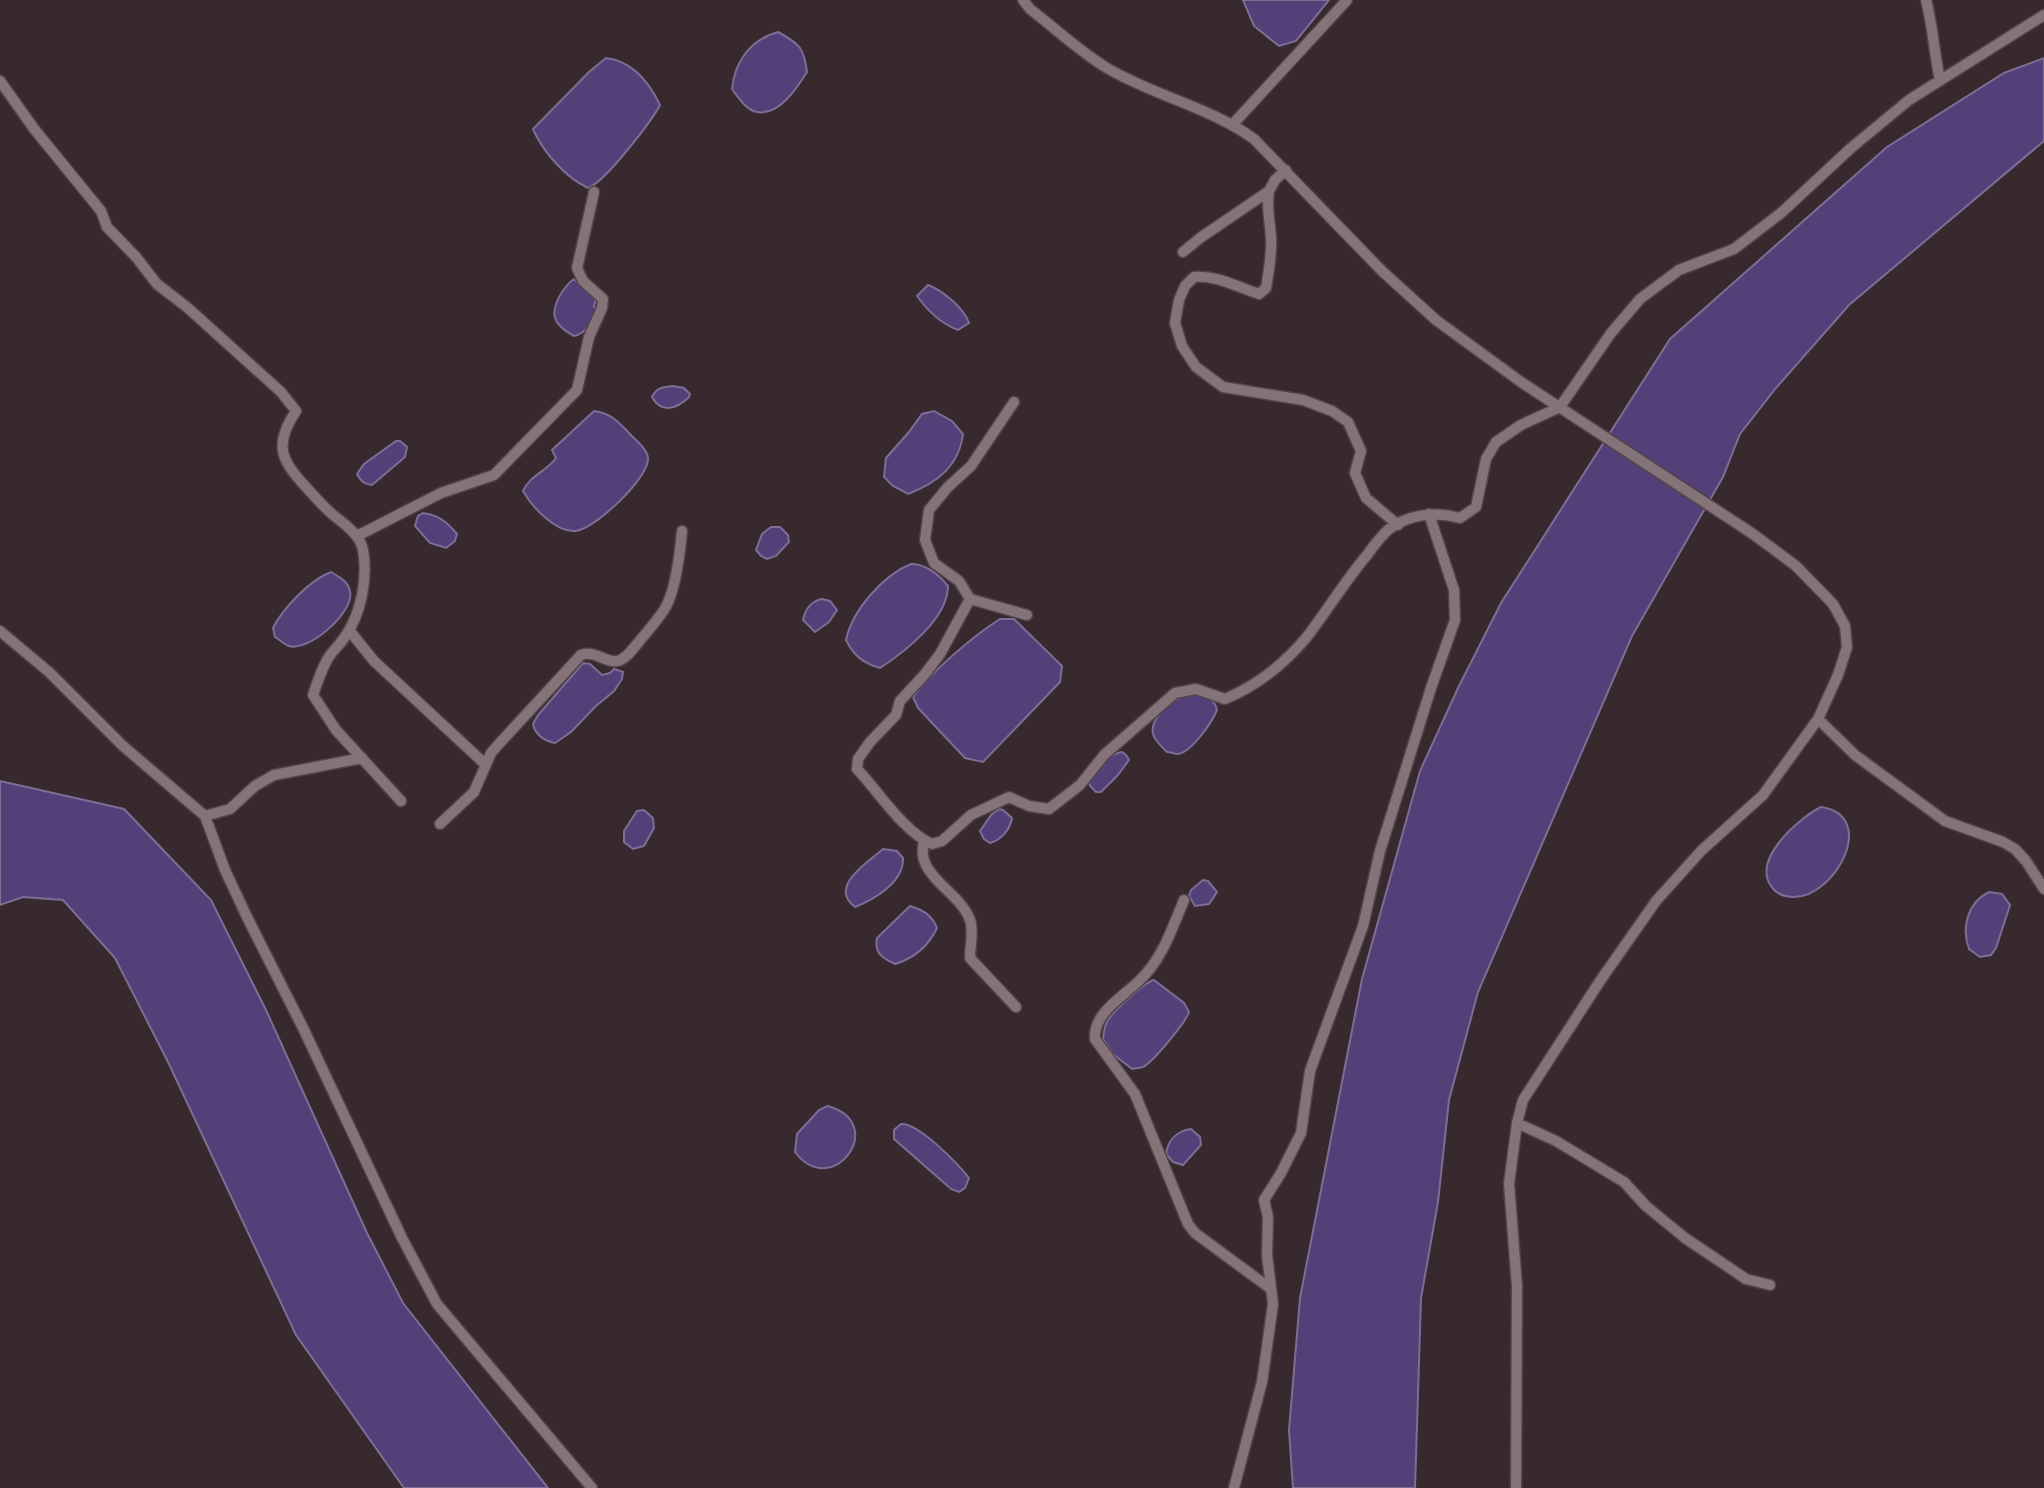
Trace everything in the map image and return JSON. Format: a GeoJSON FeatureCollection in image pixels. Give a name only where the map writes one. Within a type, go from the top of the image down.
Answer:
{"type":"FeatureCollection","features":[{"type":"Feature","properties":{"kind":"street"},"geometry":{"type":"LineString","coordinates":[[1023,0],[1030,9],[1107,68],[1194,109],[1233,124],[1254,139],[1382,271],[1436,320],[1560,407],[1754,534],[1796,566],[1833,604],[1845,626],[1847,646],[1838,675],[1818,719],[1763,795],[1702,851],[1656,901],[1523,1100],[1517,1123],[1509,1184],[1517,1286],[1516,1488]]}},
{"type":"Feature","properties":{"kind":"street"},"geometry":{"type":"LineString","coordinates":[[1233,124],[1347,0]]}},
{"type":"Feature","properties":{"kind":"street"},"geometry":{"type":"LineString","coordinates":[[1926,0],[1940,80]]}},
{"type":"Feature","properties":{"kind":"street"},"geometry":{"type":"LineString","coordinates":[[970,599],[940,654],[900,701],[896,715],[858,759],[857,769],[893,811],[924,841],[932,844],[942,841],[971,816],[1009,797],[1029,806],[1049,809],[1080,785],[1104,755],[1175,693],[1196,689],[1225,699],[1243,692],[1278,667],[1304,639],[1389,529],[1429,514],[1441,513],[1460,518],[1476,508],[1486,459],[1496,442],[1521,425],[1560,407],[1611,333],[1640,299],[1679,270],[1734,249],[1781,213],[1851,148],[1909,100],[2044,15]]}},
{"type":"Feature","properties":{"kind":"street"},"geometry":{"type":"LineString","coordinates":[[0,81],[35,130],[101,211],[107,227],[157,284],[188,308],[281,392],[296,411],[282,440],[286,465],[330,512],[357,536],[362,547],[364,579],[356,615],[349,630],[328,658],[313,695],[336,730],[401,801]]}},
{"type":"Feature","properties":{"kind":"street"},"geometry":{"type":"LineString","coordinates":[[1286,170],[1275,180],[1266,205],[1271,249],[1266,288],[1259,294],[1219,279],[1194,277],[1185,286],[1179,300],[1175,323],[1182,346],[1196,367],[1223,387],[1303,400],[1332,411],[1348,422],[1361,451],[1355,473],[1366,498],[1398,525]]}},
{"type":"Feature","properties":{"kind":"street"},"geometry":{"type":"LineString","coordinates":[[1183,252],[1269,191]]}},
{"type":"Feature","properties":{"kind":"street"},"geometry":{"type":"LineString","coordinates":[[357,536],[441,493],[494,475],[577,390],[589,337],[602,308],[603,299],[583,281],[576,268],[594,192]]}},
{"type":"Feature","properties":{"kind":"street"},"geometry":{"type":"LineString","coordinates":[[1014,402],[971,466],[948,487],[929,510],[925,540],[933,563],[959,581],[970,599],[1027,615]]}},
{"type":"Feature","properties":{"kind":"street"},"geometry":{"type":"LineString","coordinates":[[1234,1488],[1262,1382],[1273,1304],[1267,1255],[1268,1217],[1264,1200],[1301,1133],[1310,1071],[1363,926],[1390,816],[1455,620],[1454,590],[1429,514]]}},
{"type":"Feature","properties":{"kind":"street"},"geometry":{"type":"LineString","coordinates":[[440,824],[474,792],[498,745],[581,655],[590,652],[610,661],[623,660],[639,642],[666,608],[678,565],[682,531]]}},
{"type":"Feature","properties":{"kind":"street"},"geometry":{"type":"LineString","coordinates":[[349,630],[374,661],[486,765]]}},
{"type":"Feature","properties":{"kind":"street"},"geometry":{"type":"LineString","coordinates":[[0,631],[49,671],[123,746],[205,816],[241,905],[315,1053],[402,1238],[437,1304],[592,1488]]}},
{"type":"Feature","properties":{"kind":"street"},"geometry":{"type":"LineString","coordinates":[[1818,719],[1863,761],[1945,821],[2015,849],[2044,889]]}},
{"type":"Feature","properties":{"kind":"street"},"geometry":{"type":"LineString","coordinates":[[205,816],[230,809],[255,786],[274,775],[362,758]]}},
{"type":"Feature","properties":{"kind":"street"},"geometry":{"type":"LineString","coordinates":[[924,841],[921,852],[929,870],[969,917],[972,931],[970,958],[1016,1007]]}},
{"type":"Feature","properties":{"kind":"street"},"geometry":{"type":"LineString","coordinates":[[1184,900],[1160,955],[1141,979],[1103,1013],[1095,1028],[1096,1039],[1135,1094],[1188,1224],[1195,1233],[1271,1289]]}},
{"type":"Feature","properties":{"kind":"street"},"geometry":{"type":"LineString","coordinates":[[1517,1123],[1556,1141],[1624,1182],[1646,1206],[1691,1243],[1746,1279],[1770,1285]]}},
{"type":"Feature","properties":{"kind":"shaded area"},"geometry":{"type":"Polygon","coordinates":[[[1243,0],[1329,0],[1296,41],[1279,46],[1254,26],[1243,0]]]}},
{"type":"Feature","properties":{"kind":"shaded area"},"geometry":{"type":"Polygon","coordinates":[[[778,32],[800,48],[807,72],[793,93],[780,105],[765,112],[753,111],[732,89],[737,69],[752,46],[778,32]]]}},
{"type":"Feature","properties":{"kind":"shaded area"},"geometry":{"type":"Polygon","coordinates":[[[606,58],[624,63],[639,74],[660,105],[615,164],[588,188],[556,163],[533,129],[606,58]]]}},
{"type":"Feature","properties":{"kind":"shaded area"},"geometry":{"type":"Polygon","coordinates":[[[2044,58],[2044,141],[1849,305],[1776,388],[1740,434],[1723,477],[1632,636],[1478,992],[1449,1100],[1438,1202],[1421,1298],[1415,1488],[1293,1488],[1289,1430],[1300,1298],[1362,979],[1420,771],[1501,603],[1670,339],[1887,147],[2004,73],[2044,58]]]}},
{"type":"Feature","properties":{"kind":"shaded area"},"geometry":{"type":"Polygon","coordinates":[[[574,279],[596,299],[596,310],[588,326],[574,336],[561,327],[554,312],[562,292],[574,279]]]}},
{"type":"Feature","properties":{"kind":"shaded area"},"geometry":{"type":"Polygon","coordinates":[[[928,285],[952,300],[969,323],[958,330],[930,311],[917,296],[928,285]]]}},
{"type":"Feature","properties":{"kind":"shaded area"},"geometry":{"type":"Polygon","coordinates":[[[673,386],[684,388],[690,394],[689,397],[674,407],[660,406],[652,397],[658,389],[673,386]]]}},
{"type":"Feature","properties":{"kind":"shaded area"},"geometry":{"type":"Polygon","coordinates":[[[594,411],[613,418],[640,444],[648,458],[640,477],[608,512],[585,528],[568,531],[545,518],[523,491],[530,481],[556,458],[552,450],[594,411]]]}},
{"type":"Feature","properties":{"kind":"shaded area"},"geometry":{"type":"Polygon","coordinates":[[[934,411],[952,421],[963,434],[961,445],[945,472],[908,494],[893,486],[884,477],[886,458],[922,414],[934,411]]]}},
{"type":"Feature","properties":{"kind":"shaded area"},"geometry":{"type":"Polygon","coordinates":[[[396,441],[407,447],[405,457],[372,485],[362,481],[357,474],[364,464],[396,441]]]}},
{"type":"Feature","properties":{"kind":"shaded area"},"geometry":{"type":"Polygon","coordinates":[[[423,513],[434,515],[446,523],[457,534],[455,541],[446,548],[430,543],[415,526],[418,516],[423,513]]]}},
{"type":"Feature","properties":{"kind":"shaded area"},"geometry":{"type":"Polygon","coordinates":[[[771,527],[780,527],[788,535],[789,542],[776,556],[767,559],[756,550],[762,534],[771,527]]]}},
{"type":"Feature","properties":{"kind":"shaded area"},"geometry":{"type":"Polygon","coordinates":[[[911,564],[927,568],[941,578],[948,586],[946,598],[941,610],[924,633],[880,668],[856,655],[846,640],[849,629],[870,595],[890,576],[911,564]]]}},
{"type":"Feature","properties":{"kind":"shaded area"},"geometry":{"type":"Polygon","coordinates":[[[331,572],[345,582],[350,591],[350,600],[338,619],[318,637],[298,646],[287,645],[275,637],[273,628],[290,604],[314,581],[331,572]]]}},
{"type":"Feature","properties":{"kind":"shaded area"},"geometry":{"type":"Polygon","coordinates":[[[822,599],[830,601],[837,610],[829,622],[815,632],[803,620],[809,606],[822,599]]]}},
{"type":"Feature","properties":{"kind":"shaded area"},"geometry":{"type":"Polygon","coordinates":[[[1000,619],[1014,619],[1062,666],[1060,682],[983,762],[965,758],[918,708],[913,697],[954,655],[1000,619]]]}},
{"type":"Feature","properties":{"kind":"shaded area"},"geometry":{"type":"Polygon","coordinates":[[[583,663],[590,664],[602,675],[614,669],[623,672],[622,679],[614,691],[571,732],[555,743],[548,741],[538,734],[533,724],[583,663]]]}},
{"type":"Feature","properties":{"kind":"shaded area"},"geometry":{"type":"Polygon","coordinates":[[[1193,692],[1211,699],[1217,710],[1206,729],[1189,748],[1178,754],[1167,752],[1153,734],[1155,720],[1166,707],[1193,692]]]}},
{"type":"Feature","properties":{"kind":"shaded area"},"geometry":{"type":"Polygon","coordinates":[[[1122,752],[1129,760],[1101,792],[1096,792],[1090,786],[1089,780],[1107,759],[1122,752]]]}},
{"type":"Feature","properties":{"kind":"shaded area"},"geometry":{"type":"Polygon","coordinates":[[[0,781],[124,809],[211,900],[266,1010],[367,1233],[403,1303],[548,1488],[404,1488],[296,1335],[168,1062],[115,958],[63,900],[23,897],[0,905],[0,781]]]}},
{"type":"Feature","properties":{"kind":"shaded area"},"geometry":{"type":"Polygon","coordinates":[[[1821,807],[1838,813],[1847,824],[1849,839],[1845,855],[1824,884],[1810,893],[1794,897],[1775,891],[1767,875],[1773,852],[1801,820],[1821,807]]]}},
{"type":"Feature","properties":{"kind":"shaded area"},"geometry":{"type":"Polygon","coordinates":[[[999,809],[1012,818],[1011,822],[1001,837],[990,843],[980,831],[991,815],[999,809]]]}},
{"type":"Feature","properties":{"kind":"shaded area"},"geometry":{"type":"Polygon","coordinates":[[[644,810],[653,818],[654,828],[644,846],[633,849],[624,842],[624,831],[637,811],[644,810]]]}},
{"type":"Feature","properties":{"kind":"shaded area"},"geometry":{"type":"Polygon","coordinates":[[[883,849],[897,851],[903,858],[899,875],[879,894],[855,907],[848,899],[848,884],[860,868],[883,849]]]}},
{"type":"Feature","properties":{"kind":"shaded area"},"geometry":{"type":"Polygon","coordinates":[[[1203,880],[1208,881],[1217,892],[1209,904],[1195,906],[1189,896],[1191,890],[1203,880]]]}},
{"type":"Feature","properties":{"kind":"shaded area"},"geometry":{"type":"Polygon","coordinates":[[[1989,892],[2002,894],[2010,905],[1996,948],[1991,955],[1980,957],[1969,949],[1966,924],[1976,902],[1989,892]]]}},
{"type":"Feature","properties":{"kind":"shaded area"},"geometry":{"type":"Polygon","coordinates":[[[910,906],[926,914],[937,928],[920,951],[895,964],[880,954],[877,938],[910,906]]]}},
{"type":"Feature","properties":{"kind":"shaded area"},"geometry":{"type":"Polygon","coordinates":[[[1154,980],[1184,1003],[1189,1012],[1154,1058],[1143,1067],[1132,1069],[1113,1054],[1103,1039],[1105,1028],[1121,1005],[1154,980]]]}},
{"type":"Feature","properties":{"kind":"shaded area"},"geometry":{"type":"Polygon","coordinates":[[[827,1106],[845,1115],[854,1127],[855,1141],[849,1154],[838,1164],[825,1168],[810,1165],[795,1152],[797,1134],[819,1110],[827,1106]]]}},
{"type":"Feature","properties":{"kind":"shaded area"},"geometry":{"type":"Polygon","coordinates":[[[901,1124],[918,1130],[947,1154],[969,1178],[965,1188],[959,1192],[951,1189],[894,1139],[894,1130],[901,1124]]]}},
{"type":"Feature","properties":{"kind":"shaded area"},"geometry":{"type":"Polygon","coordinates":[[[1191,1129],[1200,1137],[1201,1145],[1183,1165],[1173,1162],[1166,1154],[1171,1140],[1177,1134],[1191,1129]]]}}]}
